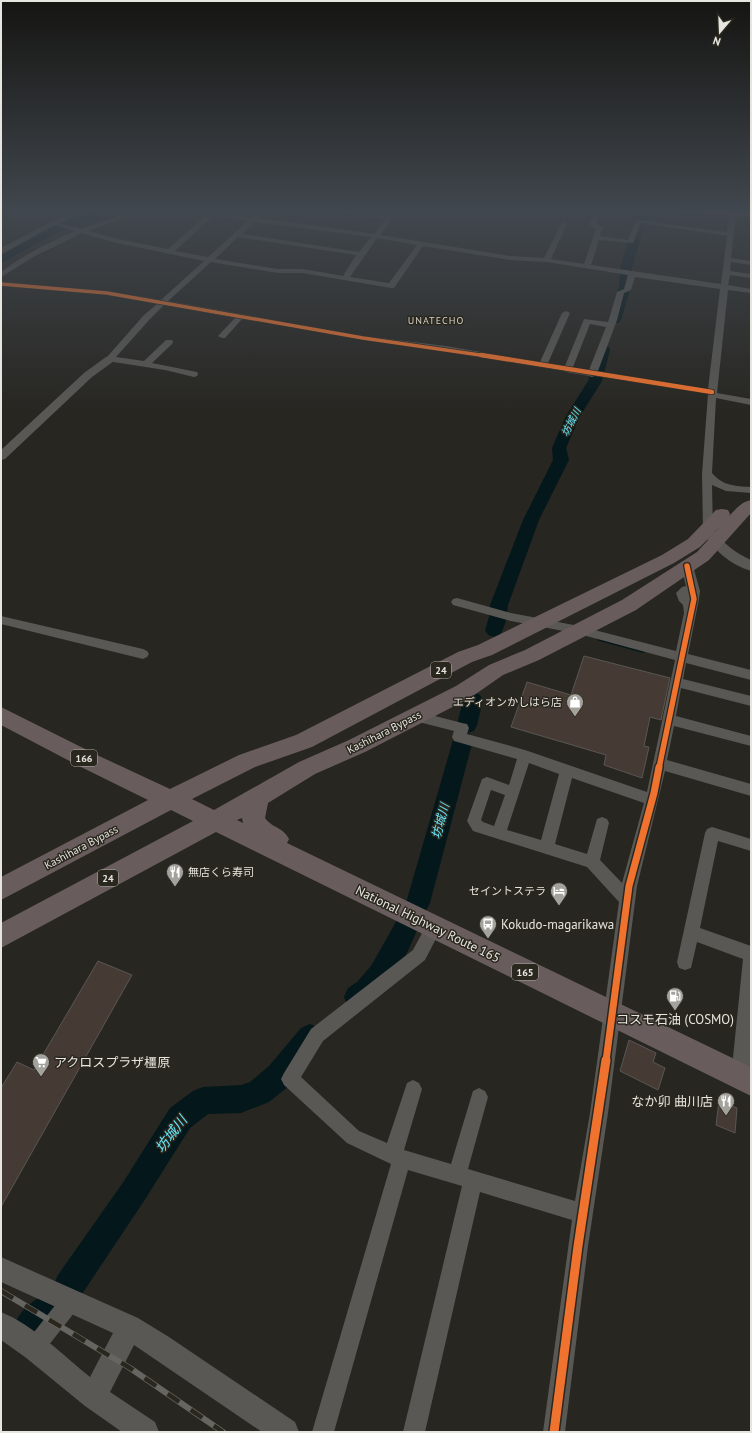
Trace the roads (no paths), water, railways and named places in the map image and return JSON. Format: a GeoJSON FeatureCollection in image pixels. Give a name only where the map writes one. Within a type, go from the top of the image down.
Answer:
{"type":"FeatureCollection","features":[{"type":"Feature","properties":{"kind":"highway","name":"Kashihara Bypass"},"geometry":{"type":"LineString","coordinates":[[1,936],[259,796],[307,768],[416,716],[463,692],[496,670],[532,655],[629,605],[702,556],[712,536],[733,503],[751,491]]}},
{"type":"Feature","properties":{"kind":"highway","name":"Kashihara Bypass"},"geometry":{"type":"LineString","coordinates":[[1,889],[169,800],[247,761],[304,742],[465,657],[485,650],[668,559],[694,544],[724,531],[744,510],[751,505]]}},
{"type":"Feature","properties":{"kind":"highway"},"geometry":{"type":"LineString","coordinates":[[364,710],[384,732]]}},
{"type":"Feature","properties":{"kind":"highway","name":"166"},"geometry":{"type":"LineString","coordinates":[[1,715],[89,761],[169,800]]}},
{"type":"Feature","properties":{"kind":"highway"},"geometry":{"type":"LineString","coordinates":[[259,796],[253,812],[255,823],[261,831],[285,844],[300,860]]}},
{"type":"Feature","properties":{"kind":"highway","name":"National Highway Route 165"},"geometry":{"type":"LineString","coordinates":[[169,800],[300,860],[745,1079]]}},
{"type":"Feature","properties":{"kind":"street"},"geometry":{"type":"LineString","coordinates":[[1,456],[88,374],[110,359],[147,317],[190,279]]}},
{"type":"Feature","properties":{"kind":"street"},"geometry":{"type":"LineString","coordinates":[[350,279],[391,286],[396,279]]}},
{"type":"Feature","properties":{"kind":"street"},"geometry":{"type":"LineString","coordinates":[[595,374],[627,279]]}},
{"type":"Feature","properties":{"kind":"street"},"geometry":{"type":"LineString","coordinates":[[669,279],[751,291]]}},
{"type":"Feature","properties":{"kind":"street"},"geometry":{"type":"LineString","coordinates":[[725,279],[712,394],[707,474],[712,536],[733,555],[751,566]]}},
{"type":"Feature","properties":{"kind":"street"},"geometry":{"type":"LineString","coordinates":[[1,284],[100,293],[164,303],[363,338],[446,349],[595,374],[751,402]]}},
{"type":"Feature","properties":{"kind":"street"},"geometry":{"type":"LineString","coordinates":[[544,366],[566,312]]}},
{"type":"Feature","properties":{"kind":"street"},"geometry":{"type":"LineString","coordinates":[[222,336],[241,316]]}},
{"type":"Feature","properties":{"kind":"street"},"geometry":{"type":"LineString","coordinates":[[568,370],[587,321],[611,324]]}},
{"type":"Feature","properties":{"kind":"street"},"geometry":{"type":"LineString","coordinates":[[146,364],[169,342]]}},
{"type":"Feature","properties":{"kind":"street"},"geometry":{"type":"LineString","coordinates":[[110,359],[146,364],[194,374]]}},
{"type":"Feature","properties":{"kind":"street"},"geometry":{"type":"LineString","coordinates":[[707,474],[714,482],[722,487],[731,490],[751,491]]}},
{"type":"Feature","properties":{"kind":"street"},"geometry":{"type":"LineString","coordinates":[[554,1432],[582,1213],[599,1113],[629,886],[652,800],[690,613],[689,603],[684,598],[682,593],[686,590],[694,591],[688,576],[687,566]]}},
{"type":"Feature","properties":{"kind":"street"},"geometry":{"type":"LineString","coordinates":[[457,602],[537,623],[579,630],[681,660],[751,675]]}},
{"type":"Feature","properties":{"kind":"street"},"geometry":{"type":"LineString","coordinates":[[1,620],[142,654]]}},
{"type":"Feature","properties":{"kind":"street"},"geometry":{"type":"LineString","coordinates":[[676,682],[751,701]]}},
{"type":"Feature","properties":{"kind":"street"},"geometry":{"type":"LineString","coordinates":[[416,716],[462,728],[459,737],[525,756],[652,800]]}},
{"type":"Feature","properties":{"kind":"street"},"geometry":{"type":"LineString","coordinates":[[669,719],[751,741]]}},
{"type":"Feature","properties":{"kind":"street"},"geometry":{"type":"LineString","coordinates":[[499,834],[525,756]]}},
{"type":"Feature","properties":{"kind":"street"},"geometry":{"type":"LineString","coordinates":[[660,764],[751,790]]}},
{"type":"Feature","properties":{"kind":"street"},"geometry":{"type":"LineString","coordinates":[[546,849],[567,770]]}},
{"type":"Feature","properties":{"kind":"street"},"geometry":{"type":"LineString","coordinates":[[513,792],[487,783],[474,821],[478,827],[592,862],[627,899]]}},
{"type":"Feature","properties":{"kind":"street"},"geometry":{"type":"LineString","coordinates":[[592,862],[602,823]]}},
{"type":"Feature","properties":{"kind":"street"},"geometry":{"type":"LineString","coordinates":[[685,962],[712,833],[751,845]]}},
{"type":"Feature","properties":{"kind":"street"},"geometry":{"type":"LineString","coordinates":[[434,927],[420,955],[317,1035],[290,1079],[353,1137],[398,1157],[582,1213]]}},
{"type":"Feature","properties":{"kind":"street"},"geometry":{"type":"LineString","coordinates":[[691,932],[751,954]]}},
{"type":"Feature","properties":{"kind":"street"},"geometry":{"type":"LineString","coordinates":[[745,1079],[751,960]]}},
{"type":"Feature","properties":{"kind":"street"},"geometry":{"type":"LineString","coordinates":[[324,1432],[398,1157],[413,1090]]}},
{"type":"Feature","properties":{"kind":"street"},"geometry":{"type":"LineString","coordinates":[[414,1432],[465,1178],[479,1097]]}},
{"type":"Feature","properties":{"kind":"street"},"geometry":{"type":"LineString","coordinates":[[1,1268],[129,1328],[160,1346],[286,1432]]}},
{"type":"Feature","properties":{"kind":"street"},"geometry":{"type":"LineString","coordinates":[[34,1348],[71,1302]]}},
{"type":"Feature","properties":{"kind":"street"},"geometry":{"type":"LineString","coordinates":[[1,1325],[34,1348],[94,1396],[145,1432]]}},
{"type":"Feature","properties":{"kind":"street"},"geometry":{"type":"LineString","coordinates":[[94,1396],[129,1328]]}},
{"type":"Feature","properties":{"kind":"waterway","name":"坊城川"},"geometry":{"type":"LineString","coordinates":[[615,320],[626,279]]}},
{"type":"Feature","properties":{"kind":"waterway","name":"坊城川"},"geometry":{"type":"LineString","coordinates":[[494,630],[498,617],[499,605],[531,520],[561,460],[559,448],[573,416],[582,404],[595,381],[604,350]]}},
{"type":"Feature","properties":{"kind":"waterway"},"geometry":{"type":"LineString","coordinates":[[599,639],[643,651]]}},
{"type":"Feature","properties":{"kind":"waterway","name":"坊城川"},"geometry":{"type":"LineString","coordinates":[[467,725],[473,700]]}},
{"type":"Feature","properties":{"kind":"waterway","name":"坊城川"},"geometry":{"type":"LineString","coordinates":[[418,903],[463,740]]}},
{"type":"Feature","properties":{"kind":"waterway","name":"坊城川"},"geometry":{"type":"LineString","coordinates":[[357,997],[373,983],[386,966],[406,928]]}},
{"type":"Feature","properties":{"kind":"waterway","name":"坊城川"},"geometry":{"type":"LineString","coordinates":[[69,1286],[134,1191],[180,1118],[203,1101],[241,1099],[259,1092],[279,1076],[310,1037]]}},
{"type":"Feature","properties":{"kind":"waterway","name":"坊城川"},"geometry":{"type":"LineString","coordinates":[[30,1325],[50,1308]]}},
{"type":"Feature","properties":{"kind":"railway"},"geometry":{"type":"LineString","coordinates":[[1,1291],[130,1368],[223,1432]]}},
{"type":"Feature","properties":{"kind":"place","name":"エディオンかしはら店"},"geometry":{"type":"Point","coordinates":[575,717]}},
{"type":"Feature","properties":{"kind":"place","name":"無店くら寿司"},"geometry":{"type":"Point","coordinates":[175,887]}},
{"type":"Feature","properties":{"kind":"place","name":"セイントステラ"},"geometry":{"type":"Point","coordinates":[559,906]}},
{"type":"Feature","properties":{"kind":"place","name":"Kokudo-magarikawa"},"geometry":{"type":"Point","coordinates":[488,939]}},
{"type":"Feature","properties":{"kind":"place","name":"コスモ石油 (COSMO)"},"geometry":{"type":"Point","coordinates":[675,1011]}},
{"type":"Feature","properties":{"kind":"place","name":"アクロスプラザ橿原"},"geometry":{"type":"Point","coordinates":[41,1077]}},
{"type":"Feature","properties":{"kind":"place","name":"なか卯 曲川店"},"geometry":{"type":"Point","coordinates":[726,1116]}},
{"type":"Feature","properties":{"kind":"district","name":"UNATECHO"},"geometry":{"type":"Point","coordinates":[436,320]}}]}
